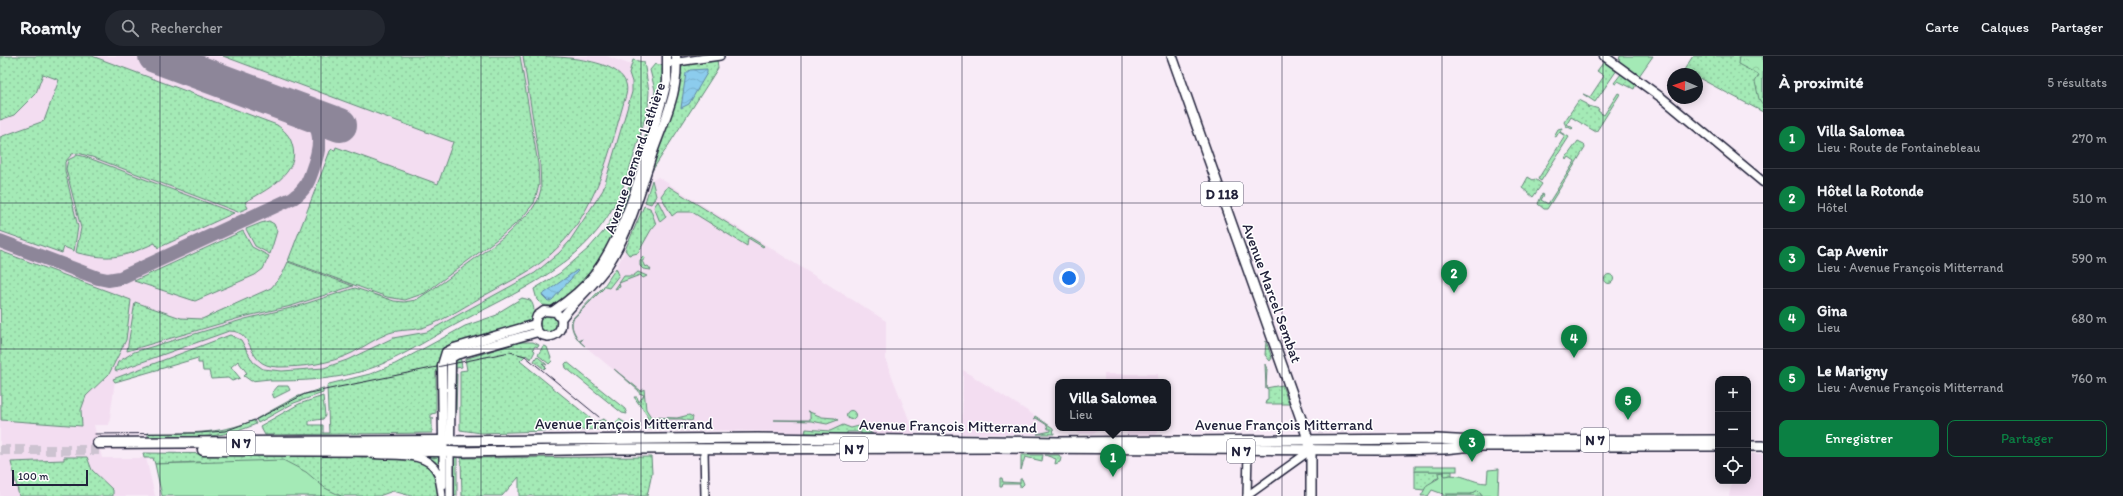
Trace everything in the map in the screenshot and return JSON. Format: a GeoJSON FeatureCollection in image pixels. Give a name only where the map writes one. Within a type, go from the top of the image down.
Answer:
{"type":"FeatureCollection","features":[{"type":"Feature","properties":{"kind":"highway","name":"N 7"},"geometry":{"type":"LineString","coordinates":[[98,447],[449,447],[349,451],[98,447]]}},
{"type":"Feature","properties":{"kind":"main road","name":"Avenue Marcel Sembat"},"geometry":{"type":"LineString","coordinates":[[1172,56],[1311,450]]}},
{"type":"Feature","properties":{"kind":"main road"},"geometry":{"type":"LineString","coordinates":[[1604,56],[1662,98],[1763,182]]}},
{"type":"Feature","properties":{"kind":"main road","name":"Avenue Bernard Lathière"},"geometry":{"type":"LineString","coordinates":[[535,324],[540,313],[549,310],[553,311],[570,299],[593,276],[618,232],[663,97],[671,58]]}},
{"type":"Feature","properties":{"kind":"main road","name":"Avenue Bernard Lathière"},"geometry":{"type":"LineString","coordinates":[[449,447],[451,358],[456,355],[509,339],[538,332],[548,337],[555,335],[560,329],[561,319],[599,278],[626,231],[672,101],[676,82],[671,58]]}},
{"type":"Feature","properties":{"kind":"main road"},"geometry":{"type":"LineString","coordinates":[[553,311],[561,319]]}},
{"type":"Feature","properties":{"kind":"main road"},"geometry":{"type":"LineString","coordinates":[[449,447],[442,365],[446,352],[454,348],[535,324],[538,332]]}},
{"type":"Feature","properties":{"kind":"main road","name":"Avenue François Mitterrand"},"geometry":{"type":"LineString","coordinates":[[449,447],[466,441],[543,438],[758,438],[1068,442],[1308,439],[1715,440]]}},
{"type":"Feature","properties":{"kind":"main road"},"geometry":{"type":"LineString","coordinates":[[1751,440],[1763,440]]}},
{"type":"Feature","properties":{"kind":"main road","name":"Avenue François Mitterrand"},"geometry":{"type":"LineString","coordinates":[[449,447],[656,450],[1159,448],[1248,451],[1444,449],[1477,446],[1715,446]]}},
{"type":"Feature","properties":{"kind":"main road"},"geometry":{"type":"LineString","coordinates":[[1751,446],[1763,446]]}},
{"type":"Feature","properties":{"kind":"main road","name":"D 118"},"geometry":{"type":"LineString","coordinates":[[1311,450],[1311,496]]}},
{"type":"Feature","properties":{"kind":"street"},"geometry":{"type":"LineString","coordinates":[[671,58],[720,56]]}},
{"type":"Feature","properties":{"kind":"street"},"geometry":{"type":"LineString","coordinates":[[443,496],[449,447]]}},
{"type":"Feature","properties":{"kind":"street"},"geometry":{"type":"LineString","coordinates":[[449,447],[450,496]]}},
{"type":"Feature","properties":{"kind":"street"},"geometry":{"type":"LineString","coordinates":[[704,450],[704,496]]}},
{"type":"Feature","properties":{"kind":"street"},"geometry":{"type":"LineString","coordinates":[[1247,496],[1311,450]]}},
{"type":"Feature","properties":{"kind":"street"},"geometry":{"type":"LineString","coordinates":[[349,451],[382,456],[413,457],[427,461],[438,474],[443,496]]}},
{"type":"Feature","properties":{"kind":"street"},"geometry":{"type":"LineString","coordinates":[[1247,496],[1248,451]]}},
{"type":"Feature","properties":{"kind":"shaded area"},"geometry":{"type":"Polygon","coordinates":[[[0,56],[606,56],[640,68],[616,198],[557,262],[441,328],[334,373],[253,376],[238,342],[115,380],[109,425],[94,425],[102,458],[146,458],[155,496],[0,496],[0,56]]]}},
{"type":"Feature","properties":{"kind":"shaded area"},"geometry":{"type":"Polygon","coordinates":[[[658,177],[886,321],[886,361],[915,435],[704,430],[648,417],[645,396],[580,342],[573,332],[571,324],[574,315],[604,286],[616,268],[632,237],[653,180],[658,177]]]}},
{"type":"Feature","properties":{"kind":"shaded area"},"geometry":{"type":"Polygon","coordinates":[[[963,370],[1054,428],[1054,434],[962,434],[963,370]]]}},
{"type":"Feature","properties":{"kind":"shaded area"},"geometry":{"type":"Polygon","coordinates":[[[1104,374],[1158,374],[1158,379],[1104,379],[1104,374]]]}},
{"type":"Feature","properties":{"kind":"shaded area"},"geometry":{"type":"Polygon","coordinates":[[[1075,431],[1097,431],[1094,434],[1079,434],[1075,431]]]}},
{"type":"Feature","properties":{"kind":"shaded area"},"geometry":{"type":"Polygon","coordinates":[[[1127,431],[1158,431],[1156,435],[1127,435],[1127,431]]]}},
{"type":"Feature","properties":{"kind":"shaded area"},"geometry":{"type":"Polygon","coordinates":[[[1751,454],[1763,454],[1763,496],[1729,496],[1731,484],[1751,484],[1751,454]]]}},
{"type":"Feature","properties":{"kind":"green space"},"geometry":{"type":"Polygon","coordinates":[[[0,56],[92,56],[277,125],[290,138],[294,154],[292,164],[280,180],[245,202],[248,208],[238,212],[92,157],[78,153],[72,154],[65,162],[65,171],[78,227],[74,251],[64,247],[62,253],[0,231],[0,137],[44,121],[59,80],[43,74],[36,93],[14,115],[0,120],[0,56]]]}},
{"type":"Feature","properties":{"kind":"green space"},"geometry":{"type":"Polygon","coordinates":[[[223,56],[520,56],[538,164],[539,185],[534,203],[520,220],[501,236],[425,293],[405,300],[387,297],[288,261],[332,149],[335,150],[336,147],[438,184],[453,142],[223,56]]]}},
{"type":"Feature","properties":{"kind":"green space"},"geometry":{"type":"Polygon","coordinates":[[[523,56],[570,58],[588,61],[618,72],[626,82],[626,95],[614,138],[607,160],[590,201],[580,220],[567,238],[537,266],[433,324],[412,330],[389,333],[379,337],[352,353],[334,360],[288,367],[267,365],[260,361],[255,355],[244,336],[229,331],[117,371],[115,370],[118,362],[134,352],[245,319],[295,307],[355,288],[394,301],[404,302],[416,300],[445,281],[505,236],[531,211],[538,200],[541,189],[540,164],[523,56]]]}},
{"type":"Feature","properties":{"kind":"green space"},"geometry":{"type":"Polygon","coordinates":[[[1620,56],[1653,56],[1639,76],[1619,61],[1620,56]]]}},
{"type":"Feature","properties":{"kind":"green space"},"geometry":{"type":"Polygon","coordinates":[[[1693,56],[1763,56],[1763,112],[1703,80],[1703,68],[1685,68],[1693,56]]]}},
{"type":"Feature","properties":{"kind":"green space"},"geometry":{"type":"Polygon","coordinates":[[[1739,56],[1763,56],[1763,105],[1759,99],[1755,82],[1759,75],[1738,64],[1739,56]]]}},
{"type":"Feature","properties":{"kind":"green space"},"geometry":{"type":"Polygon","coordinates":[[[717,59],[718,68],[650,174],[636,216],[624,244],[680,69],[686,64],[717,59]]]}},
{"type":"Feature","properties":{"kind":"green space"},"geometry":{"type":"Polygon","coordinates":[[[633,60],[644,62],[649,91],[648,108],[629,172],[616,202],[598,230],[584,246],[550,273],[399,356],[375,367],[351,374],[305,380],[270,381],[270,379],[251,381],[244,376],[247,373],[238,361],[231,367],[240,378],[232,381],[228,378],[211,379],[209,371],[203,371],[202,363],[198,363],[198,358],[115,382],[113,379],[230,335],[241,340],[253,362],[263,369],[282,371],[324,368],[347,360],[393,338],[427,332],[535,273],[559,253],[569,242],[603,190],[632,92],[632,82],[629,73],[633,60]]]}},
{"type":"Feature","properties":{"kind":"green space"},"geometry":{"type":"Polygon","coordinates":[[[1606,62],[1617,70],[1595,102],[1583,94],[1590,97],[1604,76],[1597,71],[1603,63],[1606,62]]]}},
{"type":"Feature","properties":{"kind":"green space"},"geometry":{"type":"Polygon","coordinates":[[[655,64],[661,65],[664,68],[658,102],[616,233],[600,261],[583,283],[555,306],[542,305],[537,300],[534,289],[560,273],[589,248],[604,231],[623,201],[632,178],[654,108],[655,90],[650,70],[655,64]]]}},
{"type":"Feature","properties":{"kind":"green space"},"geometry":{"type":"Polygon","coordinates":[[[1621,74],[1636,84],[1634,89],[1618,81],[1616,84],[1614,83],[1621,74]]]}},
{"type":"Feature","properties":{"kind":"green space"},"geometry":{"type":"Polygon","coordinates":[[[1618,93],[1620,94],[1596,132],[1571,117],[1567,124],[1573,128],[1572,129],[1566,126],[1564,122],[1579,100],[1587,104],[1588,108],[1589,106],[1599,109],[1598,111],[1604,115],[1618,93]]]}},
{"type":"Feature","properties":{"kind":"green space"},"geometry":{"type":"Polygon","coordinates":[[[1562,128],[1560,132],[1569,137],[1541,181],[1538,179],[1565,136],[1559,132],[1556,137],[1554,136],[1558,129],[1562,128]]]}},
{"type":"Feature","properties":{"kind":"green space"},"geometry":{"type":"Polygon","coordinates":[[[1578,141],[1584,144],[1585,148],[1547,209],[1544,209],[1538,204],[1542,194],[1544,195],[1541,200],[1548,204],[1575,161],[1569,157],[1567,160],[1565,159],[1578,141]]]}},
{"type":"Feature","properties":{"kind":"green space"},"geometry":{"type":"Polygon","coordinates":[[[78,155],[234,213],[158,248],[155,243],[134,252],[109,257],[78,253],[76,252],[81,228],[66,169],[68,160],[78,155]]]}},
{"type":"Feature","properties":{"kind":"green space"},"geometry":{"type":"Polygon","coordinates":[[[1528,177],[1533,180],[1535,179],[1542,184],[1533,197],[1522,188],[1528,177]]]}},
{"type":"Feature","properties":{"kind":"green space"},"geometry":{"type":"Polygon","coordinates":[[[652,180],[656,196],[651,204],[645,202],[652,180]]]}},
{"type":"Feature","properties":{"kind":"green space"},"geometry":{"type":"Polygon","coordinates":[[[668,186],[764,246],[763,247],[748,238],[747,246],[692,212],[677,212],[672,216],[661,196],[668,186]]]}},
{"type":"Feature","properties":{"kind":"green space"},"geometry":{"type":"Polygon","coordinates":[[[658,201],[666,217],[660,222],[654,207],[658,201]]]}},
{"type":"Feature","properties":{"kind":"green space"},"geometry":{"type":"Polygon","coordinates":[[[644,206],[650,208],[656,224],[638,253],[629,255],[625,250],[644,206]]]}},
{"type":"Feature","properties":{"kind":"green space"},"geometry":{"type":"Polygon","coordinates":[[[269,221],[274,224],[277,231],[270,254],[255,246],[246,229],[269,221]]]}},
{"type":"Feature","properties":{"kind":"green space"},"geometry":{"type":"Polygon","coordinates":[[[243,231],[252,247],[269,256],[263,269],[255,275],[195,301],[134,281],[243,231]]]}},
{"type":"Feature","properties":{"kind":"green space"},"geometry":{"type":"Polygon","coordinates":[[[0,251],[131,300],[126,340],[109,374],[86,396],[81,410],[82,426],[1,420],[0,251]]]}},
{"type":"Feature","properties":{"kind":"green space"},"geometry":{"type":"Polygon","coordinates":[[[644,256],[645,259],[642,261],[645,267],[648,266],[651,270],[643,269],[640,266],[640,260],[644,256]]]}},
{"type":"Feature","properties":{"kind":"green space"},"geometry":{"type":"Polygon","coordinates":[[[288,262],[353,286],[291,306],[243,317],[127,351],[135,302],[181,318],[202,319],[271,288],[282,275],[288,262]]]}},
{"type":"Feature","properties":{"kind":"green space"},"geometry":{"type":"Polygon","coordinates":[[[616,268],[619,275],[609,288],[605,287],[573,319],[572,322],[572,319],[604,286],[616,268]]]}},
{"type":"Feature","properties":{"kind":"green space"},"geometry":{"type":"Polygon","coordinates":[[[638,272],[647,276],[643,278],[640,275],[619,283],[624,276],[633,276],[638,272]]]}},
{"type":"Feature","properties":{"kind":"green space"},"geometry":{"type":"Polygon","coordinates":[[[1609,274],[1614,279],[1609,284],[1604,279],[1609,274]]]}},
{"type":"Feature","properties":{"kind":"green space"},"geometry":{"type":"Polygon","coordinates":[[[619,283],[620,287],[615,289],[619,283]]]}},
{"type":"Feature","properties":{"kind":"green space"},"geometry":{"type":"Polygon","coordinates":[[[522,298],[530,300],[534,312],[532,318],[527,323],[452,346],[440,372],[436,372],[436,413],[431,414],[432,433],[265,435],[260,426],[299,404],[323,396],[325,416],[323,419],[309,421],[309,425],[323,425],[323,433],[329,433],[327,387],[329,384],[370,374],[395,364],[465,326],[497,315],[499,312],[522,298]]]}},
{"type":"Feature","properties":{"kind":"green space"},"geometry":{"type":"Polygon","coordinates":[[[548,315],[554,318],[557,324],[554,330],[548,333],[542,330],[539,324],[542,318],[548,315]]]}},
{"type":"Feature","properties":{"kind":"green space"},"geometry":{"type":"Polygon","coordinates":[[[572,322],[578,340],[573,331],[572,322]]]}},
{"type":"Feature","properties":{"kind":"green space"},"geometry":{"type":"Polygon","coordinates":[[[1266,341],[1272,358],[1270,361],[1265,355],[1266,341]]]}},
{"type":"Feature","properties":{"kind":"green space"},"geometry":{"type":"Polygon","coordinates":[[[520,342],[533,342],[539,345],[538,347],[535,346],[533,349],[535,351],[531,359],[526,355],[520,361],[595,422],[604,419],[611,425],[611,429],[481,433],[460,430],[460,371],[467,370],[465,359],[520,342]]]}},
{"type":"Feature","properties":{"kind":"green space"},"geometry":{"type":"Polygon","coordinates":[[[543,346],[547,347],[552,361],[549,364],[538,355],[543,346]]]}},
{"type":"Feature","properties":{"kind":"green space"},"geometry":{"type":"Polygon","coordinates":[[[460,356],[462,367],[456,368],[456,372],[452,372],[452,362],[460,356]]]}},
{"type":"Feature","properties":{"kind":"green space"},"geometry":{"type":"Polygon","coordinates":[[[537,356],[547,365],[542,363],[546,367],[544,369],[534,361],[537,356]]]}},
{"type":"Feature","properties":{"kind":"green space"},"geometry":{"type":"Polygon","coordinates":[[[567,362],[625,409],[627,414],[622,413],[566,368],[565,364],[567,362]]]}},
{"type":"Feature","properties":{"kind":"green space"},"geometry":{"type":"Polygon","coordinates":[[[1265,364],[1267,369],[1266,388],[1265,364]]]}},
{"type":"Feature","properties":{"kind":"green space"},"geometry":{"type":"Polygon","coordinates":[[[614,369],[641,391],[644,389],[646,409],[651,417],[677,418],[689,415],[693,417],[692,421],[681,419],[647,419],[647,415],[634,397],[637,397],[639,402],[644,395],[639,393],[639,391],[614,369]]]}},
{"type":"Feature","properties":{"kind":"green space"},"geometry":{"type":"Polygon","coordinates":[[[452,374],[457,374],[455,417],[452,374]]]}},
{"type":"Feature","properties":{"kind":"green space"},"geometry":{"type":"Polygon","coordinates":[[[1282,385],[1289,404],[1265,404],[1268,400],[1268,389],[1266,388],[1282,385]]]}},
{"type":"Feature","properties":{"kind":"green space"},"geometry":{"type":"Polygon","coordinates":[[[278,386],[288,386],[290,390],[274,398],[272,393],[278,386]]]}},
{"type":"Feature","properties":{"kind":"green space"},"geometry":{"type":"Polygon","coordinates":[[[323,388],[323,393],[294,403],[258,423],[256,419],[296,397],[323,388]]]}},
{"type":"Feature","properties":{"kind":"green space"},"geometry":{"type":"Polygon","coordinates":[[[851,410],[856,415],[851,420],[846,415],[851,410]]]}},
{"type":"Feature","properties":{"kind":"green space"},"geometry":{"type":"Polygon","coordinates":[[[810,412],[822,417],[835,418],[838,420],[827,424],[811,421],[774,420],[810,420],[810,412]]]}},
{"type":"Feature","properties":{"kind":"green space"},"geometry":{"type":"Polygon","coordinates":[[[1035,416],[1053,428],[1054,434],[1037,434],[1051,431],[1051,429],[1048,429],[1047,425],[1036,418],[1034,419],[1035,416]]]}},
{"type":"Feature","properties":{"kind":"green space"},"geometry":{"type":"Polygon","coordinates":[[[619,419],[627,424],[625,428],[614,428],[614,425],[619,419]]]}},
{"type":"Feature","properties":{"kind":"green space"},"geometry":{"type":"Polygon","coordinates":[[[254,420],[256,424],[230,433],[203,437],[148,438],[148,433],[215,431],[241,425],[254,420]]]}},
{"type":"Feature","properties":{"kind":"green space"},"geometry":{"type":"Polygon","coordinates":[[[647,425],[677,425],[689,428],[647,428],[647,425]]]}},
{"type":"Feature","properties":{"kind":"green space"},"geometry":{"type":"Polygon","coordinates":[[[843,425],[851,428],[859,426],[873,434],[861,434],[861,432],[847,432],[847,434],[805,433],[806,429],[830,431],[843,425]]]}},
{"type":"Feature","properties":{"kind":"green space"},"geometry":{"type":"Polygon","coordinates":[[[556,444],[556,446],[453,447],[455,445],[556,444]]]}},
{"type":"Feature","properties":{"kind":"green space"},"geometry":{"type":"Polygon","coordinates":[[[143,453],[330,455],[414,460],[427,465],[431,469],[435,478],[439,496],[411,496],[393,491],[379,496],[308,496],[200,462],[155,464],[153,458],[144,458],[143,453]]]}},
{"type":"Feature","properties":{"kind":"green space"},"geometry":{"type":"Polygon","coordinates":[[[402,455],[440,455],[442,486],[436,467],[402,455]]]}},
{"type":"Feature","properties":{"kind":"green space"},"geometry":{"type":"Polygon","coordinates":[[[457,455],[457,496],[453,496],[453,458],[457,455]]]}},
{"type":"Feature","properties":{"kind":"green space"},"geometry":{"type":"Polygon","coordinates":[[[1021,455],[1043,455],[1042,461],[1025,457],[1021,470],[1021,455]]]}},
{"type":"Feature","properties":{"kind":"green space"},"geometry":{"type":"Polygon","coordinates":[[[1045,455],[1059,455],[1061,458],[1060,462],[1055,464],[1056,459],[1045,455]]]}},
{"type":"Feature","properties":{"kind":"green space"},"geometry":{"type":"Polygon","coordinates":[[[64,457],[87,457],[92,470],[113,490],[113,496],[19,496],[11,462],[64,460],[64,457]]]}},
{"type":"Feature","properties":{"kind":"green space"},"geometry":{"type":"Polygon","coordinates":[[[651,457],[652,473],[647,496],[519,496],[519,477],[502,496],[462,496],[461,458],[651,457]]]}},
{"type":"Feature","properties":{"kind":"green space"},"geometry":{"type":"Polygon","coordinates":[[[283,460],[306,472],[325,488],[341,496],[162,496],[155,464],[283,460]]]}},
{"type":"Feature","properties":{"kind":"green space"},"geometry":{"type":"Polygon","coordinates":[[[1415,466],[1457,466],[1457,471],[1415,471],[1415,466]]]}},
{"type":"Feature","properties":{"kind":"green space"},"geometry":{"type":"Polygon","coordinates":[[[1499,469],[1498,496],[1482,496],[1478,490],[1471,494],[1446,494],[1446,496],[1443,496],[1443,494],[1432,490],[1428,496],[1421,496],[1427,485],[1439,478],[1438,473],[1444,472],[1444,476],[1456,475],[1481,483],[1487,483],[1488,470],[1499,469]]]}},
{"type":"Feature","properties":{"kind":"green space"},"geometry":{"type":"Polygon","coordinates":[[[1415,471],[1452,471],[1452,475],[1435,479],[1424,490],[1415,489],[1415,471]]]}},
{"type":"Feature","properties":{"kind":"green space"},"geometry":{"type":"Polygon","coordinates":[[[1000,478],[1002,478],[1003,482],[1020,483],[1020,479],[1022,479],[1024,484],[1020,488],[1020,484],[1003,484],[1002,487],[1000,487],[1000,478]]]}},
{"type":"Feature","properties":{"kind":"green space"},"geometry":{"type":"Polygon","coordinates":[[[1478,490],[1482,496],[1446,496],[1446,494],[1471,494],[1478,490]]]}},
{"type":"Feature","properties":{"kind":"water"},"geometry":{"type":"Polygon","coordinates":[[[707,69],[707,73],[689,104],[681,108],[686,73],[690,70],[707,69]]]}},
{"type":"Feature","properties":{"kind":"water"},"geometry":{"type":"Polygon","coordinates":[[[577,270],[578,271],[552,300],[548,301],[542,295],[577,270]]]}},
{"type":"Feature","properties":{"kind":"taxiway"},"geometry":{"type":"LineString","coordinates":[[0,241],[98,278],[108,280],[120,278],[293,198],[300,193],[307,183],[315,161],[318,152],[319,136],[313,122],[297,109]]}},
{"type":"Feature","properties":{"kind":"runway"},"geometry":{"type":"LineString","coordinates":[[155,56],[340,125]]}},
{"type":"Feature","properties":{"kind":"tunnel"},"geometry":{"type":"LineString","coordinates":[[0,450],[99,450]]}},
{"type":"Feature","properties":{"kind":"tram line"},"geometry":{"type":"LineString","coordinates":[[95,434],[198,433],[225,431],[255,420],[305,394],[510,352],[525,356],[599,417]]}},
{"type":"Feature","properties":{"kind":"place","name":"Hôtel la Rotonde"},"geometry":{"type":"Point","coordinates":[1454,293]}},
{"type":"Feature","properties":{"kind":"place","name":"Gina"},"geometry":{"type":"Point","coordinates":[1574,358]}},
{"type":"Feature","properties":{"kind":"place","name":"Le Marigny"},"geometry":{"type":"Point","coordinates":[1628,420]}},
{"type":"Feature","properties":{"kind":"place","name":"Cap Avenir"},"geometry":{"type":"Point","coordinates":[1472,462]}},
{"type":"Feature","properties":{"kind":"place","name":"Villa Salomea"},"geometry":{"type":"Point","coordinates":[1113,477]}}]}
